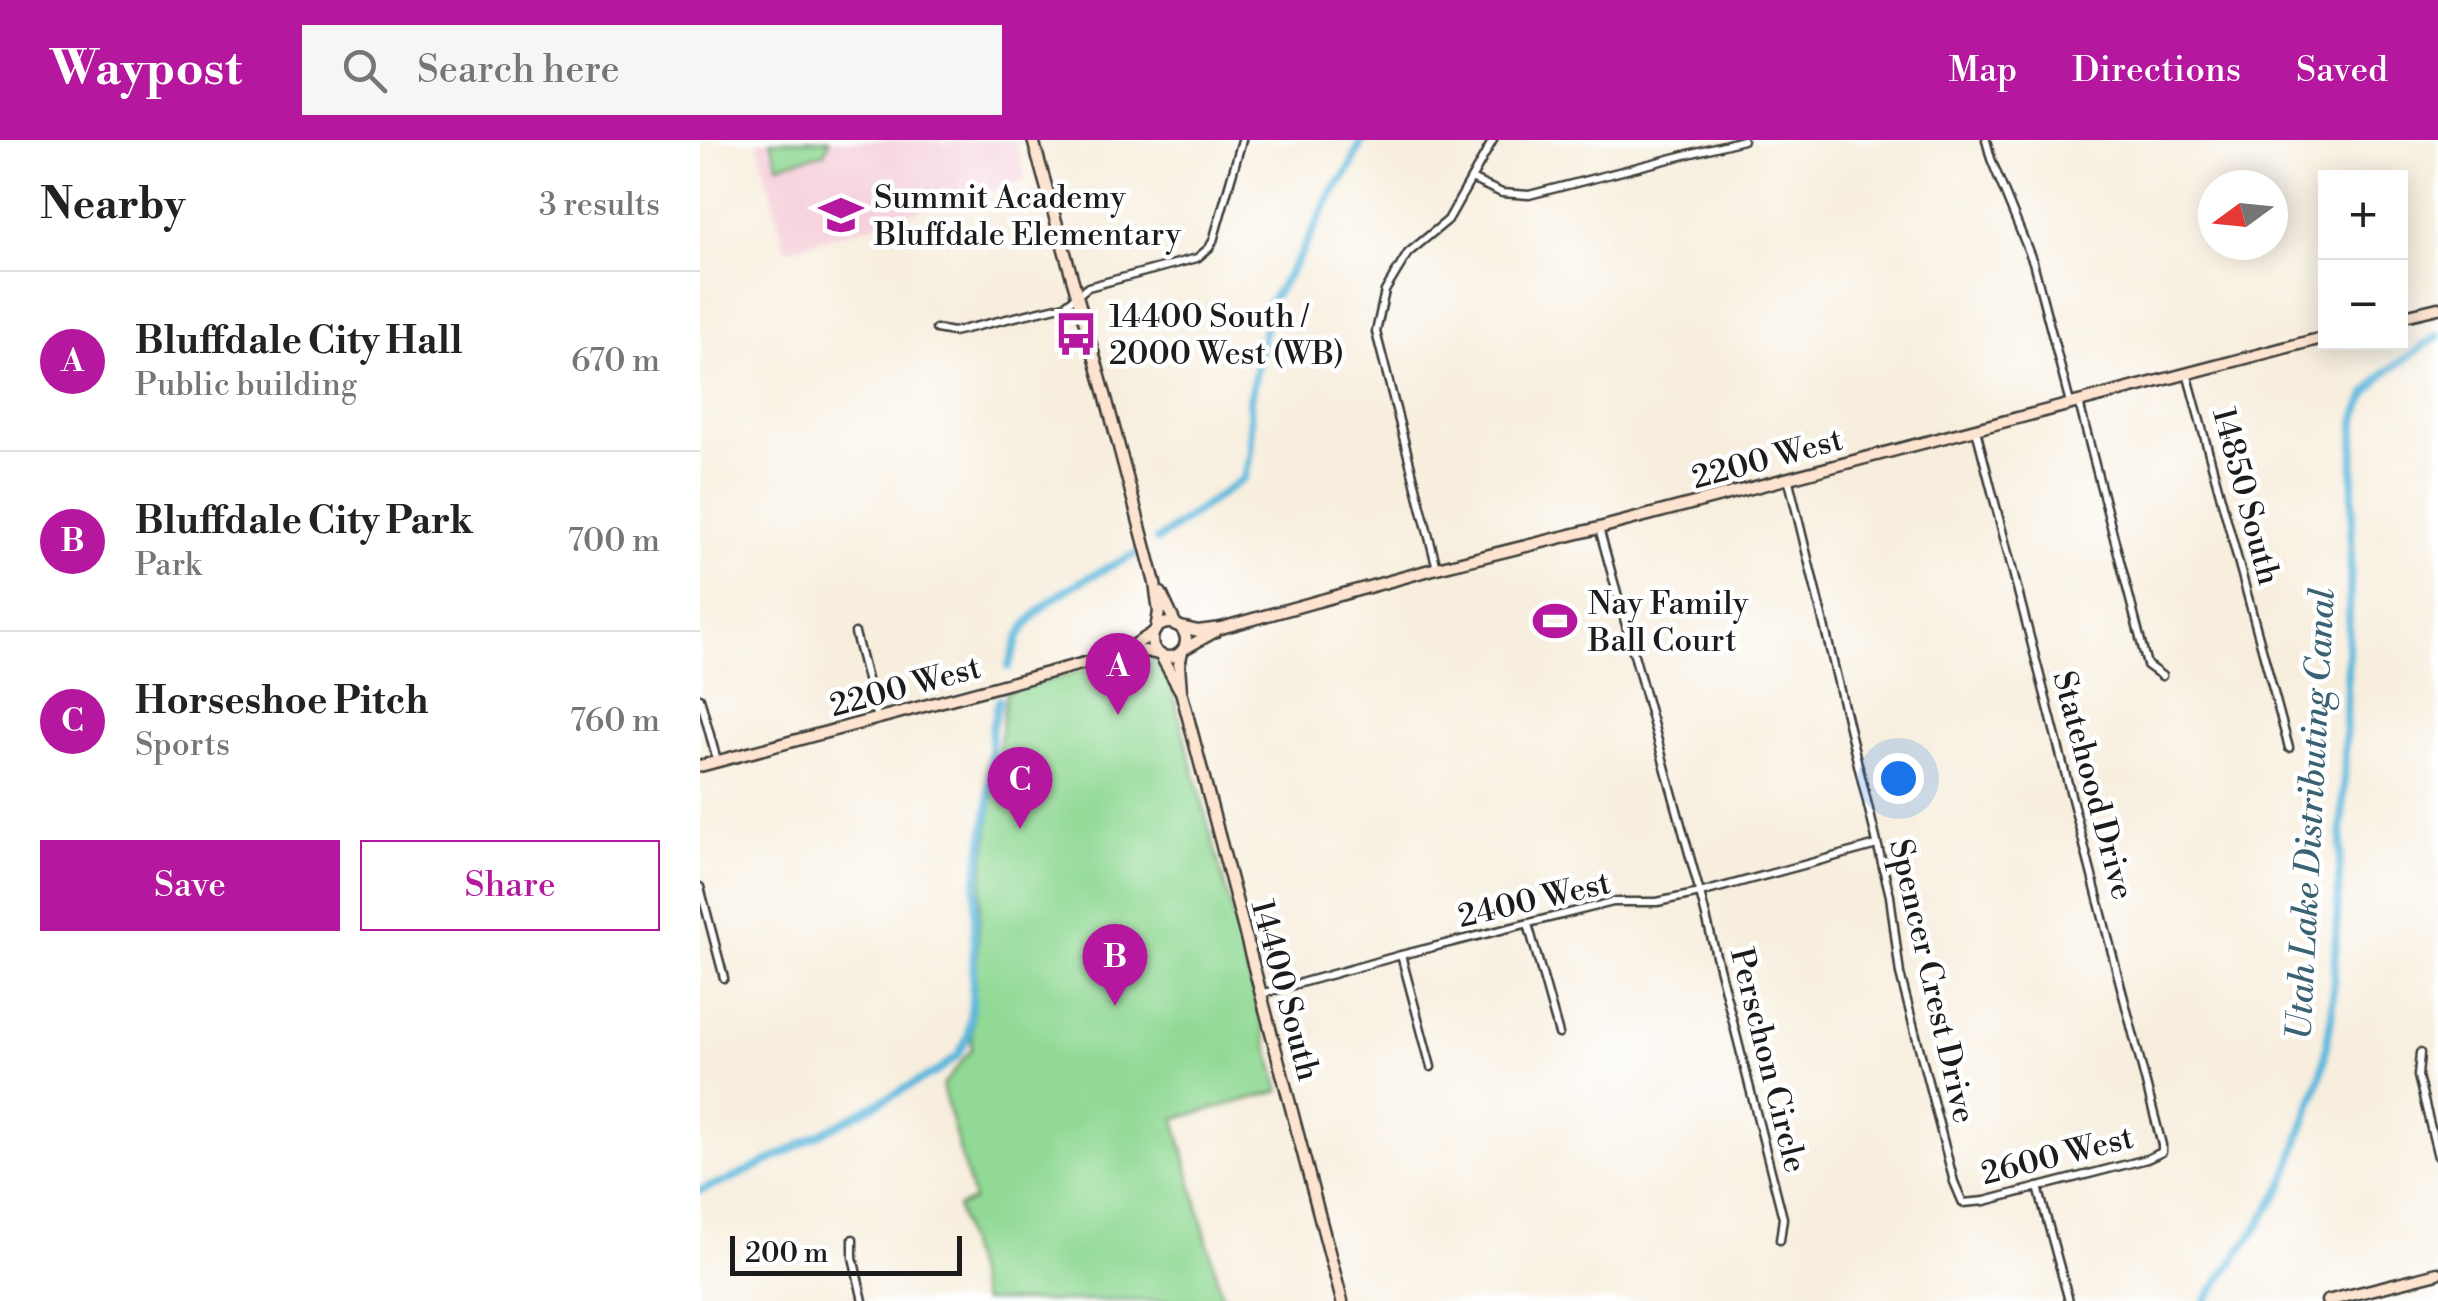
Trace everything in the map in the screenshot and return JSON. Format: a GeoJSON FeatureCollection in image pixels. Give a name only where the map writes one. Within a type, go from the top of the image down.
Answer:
{"type":"FeatureCollection","features":[{"type":"Feature","properties":{"kind":"street"},"geometry":{"type":"LineString","coordinates":[[1033,140],[1155,583],[1159,612],[1152,645],[1160,655],[1173,657],[1183,650],[1186,637],[1155,583]]}},
{"type":"Feature","properties":{"kind":"street"},"geometry":{"type":"LineString","coordinates":[[936,329],[952,332],[1065,305],[1088,287],[1203,254],[1212,241],[1242,140]]}},
{"type":"Feature","properties":{"kind":"street"},"geometry":{"type":"LineString","coordinates":[[1437,568],[1376,332],[1385,290],[1408,253],[1448,220],[1493,140]]}},
{"type":"Feature","properties":{"kind":"street"},"geometry":{"type":"LineString","coordinates":[[1471,179],[1502,192],[1530,195],[1743,140]]}},
{"type":"Feature","properties":{"kind":"street"},"geometry":{"type":"LineString","coordinates":[[1986,140],[1990,159],[2033,262],[2147,665],[2162,676]]}},
{"type":"Feature","properties":{"kind":"street"},"geometry":{"type":"LineString","coordinates":[[2408,316],[2438,308]]}},
{"type":"Feature","properties":{"kind":"street","name":"2200 West"},"geometry":{"type":"LineString","coordinates":[[1178,626],[1198,631],[1221,628],[1437,568],[2318,339]]}},
{"type":"Feature","properties":{"kind":"street","name":"14850 South"},"geometry":{"type":"LineString","coordinates":[[2187,373],[2289,748]]}},
{"type":"Feature","properties":{"kind":"street","name":"Statehood Drive"},"geometry":{"type":"LineString","coordinates":[[1976,430],[2162,1152]]}},
{"type":"Feature","properties":{"kind":"street","name":"Spencer Crest Drive"},"geometry":{"type":"LineString","coordinates":[[1788,478],[1890,896],[1900,974],[1954,1182],[1963,1203]]}},
{"type":"Feature","properties":{"kind":"street","name":"Perschon Circle"},"geometry":{"type":"LineString","coordinates":[[1600,528],[1700,893],[1783,1218],[1780,1240]]}},
{"type":"Feature","properties":{"kind":"street"},"geometry":{"type":"LineString","coordinates":[[1154,631],[1165,623],[1178,626]]}},
{"type":"Feature","properties":{"kind":"street","name":"2200 West"},"geometry":{"type":"LineString","coordinates":[[1183,650],[1221,628]]}},
{"type":"Feature","properties":{"kind":"street","name":"2200 West"},"geometry":{"type":"LineString","coordinates":[[1122,653],[1154,631]]}},
{"type":"Feature","properties":{"kind":"street"},"geometry":{"type":"LineString","coordinates":[[855,633],[877,720]]}},
{"type":"Feature","properties":{"kind":"street","name":"14400 South"},"geometry":{"type":"LineString","coordinates":[[1183,650],[1179,665],[1181,691],[1342,1301]]}},
{"type":"Feature","properties":{"kind":"street","name":"2200 West"},"geometry":{"type":"LineString","coordinates":[[700,766],[1122,653],[1145,651],[1160,655]]}},
{"type":"Feature","properties":{"kind":"street","name":"14400 South"},"geometry":{"type":"LineString","coordinates":[[1160,655],[1181,691]]}},
{"type":"Feature","properties":{"kind":"street"},"geometry":{"type":"LineString","coordinates":[[700,698],[716,762]]}},
{"type":"Feature","properties":{"kind":"street","name":"2400 West"},"geometry":{"type":"LineString","coordinates":[[1262,994],[1613,902],[1657,902],[1700,893],[1877,845]]}},
{"type":"Feature","properties":{"kind":"street"},"geometry":{"type":"LineString","coordinates":[[700,887],[724,978]]}},
{"type":"Feature","properties":{"kind":"street"},"geometry":{"type":"LineString","coordinates":[[1528,924],[1559,1034]]}},
{"type":"Feature","properties":{"kind":"street"},"geometry":{"type":"LineString","coordinates":[[1401,955],[1431,1067]]}},
{"type":"Feature","properties":{"kind":"street"},"geometry":{"type":"LineString","coordinates":[[2420,1053],[2418,1076],[2438,1157]]}},
{"type":"Feature","properties":{"kind":"street","name":"2600 West"},"geometry":{"type":"LineString","coordinates":[[1963,1203],[1985,1201],[2162,1152]]}},
{"type":"Feature","properties":{"kind":"street"},"geometry":{"type":"LineString","coordinates":[[2038,1187],[2068,1301]]}},
{"type":"Feature","properties":{"kind":"street"},"geometry":{"type":"LineString","coordinates":[[853,1240],[852,1257],[863,1301]]}},
{"type":"Feature","properties":{"kind":"street"},"geometry":{"type":"LineString","coordinates":[[2327,1301],[2438,1273]]}},
{"type":"Feature","properties":{"kind":"shaded area","name":"Summit Academy Bluffdale Elementary"},"geometry":{"type":"Polygon","coordinates":[[[757,140],[941,140],[943,145],[961,140],[1015,140],[1026,180],[786,250],[757,140]]]}},
{"type":"Feature","properties":{"kind":"green space"},"geometry":{"type":"Polygon","coordinates":[[[771,140],[829,143],[824,153],[778,165],[771,140]]]}},
{"type":"Feature","properties":{"kind":"green space"},"geometry":{"type":"Polygon","coordinates":[[[1141,655],[1159,664],[1170,682],[1280,1091],[1175,1119],[1223,1301],[982,1301],[957,1207],[973,1200],[942,1086],[971,1050],[981,894],[1006,692],[1141,655]]]}},
{"type":"Feature","properties":{"kind":"waterway"},"geometry":{"type":"LineString","coordinates":[[1157,540],[1244,478],[1251,453],[1250,400],[1270,302],[1350,168],[1362,140]]}},
{"type":"Feature","properties":{"kind":"waterway","name":"Utah Lake Distributing Canal"},"geometry":{"type":"LineString","coordinates":[[2205,1301],[2284,1184],[2322,1072],[2332,1013],[2344,784],[2355,421],[2366,394],[2385,373],[2438,336]]}},
{"type":"Feature","properties":{"kind":"waterway"},"geometry":{"type":"LineString","coordinates":[[1008,667],[1019,637],[1041,609],[1070,588],[1135,554]]}},
{"type":"Feature","properties":{"kind":"waterway"},"geometry":{"type":"LineString","coordinates":[[700,1190],[779,1156],[938,1071],[958,1055],[968,1036],[976,886],[989,804],[992,727],[999,700]]}},
{"type":"Feature","properties":{"kind":"place","name":"Summit Academy Bluffdale Elementary"},"geometry":{"type":"Point","coordinates":[841,215]}},
{"type":"Feature","properties":{"kind":"place","name":"14400 South / 2000 West (WB)"},"geometry":{"type":"Point","coordinates":[1076,334]}},
{"type":"Feature","properties":{"kind":"place","name":"Nay Family Ball Court"},"geometry":{"type":"Point","coordinates":[1555,621]}},
{"type":"Feature","properties":{"kind":"place","name":"Bluffdale City Hall"},"geometry":{"type":"Point","coordinates":[1118,715]}},
{"type":"Feature","properties":{"kind":"place","name":"Horseshoe Pitch"},"geometry":{"type":"Point","coordinates":[1020,829]}},
{"type":"Feature","properties":{"kind":"place","name":"Bluffdale City Park"},"geometry":{"type":"Point","coordinates":[1115,1006]}}]}
